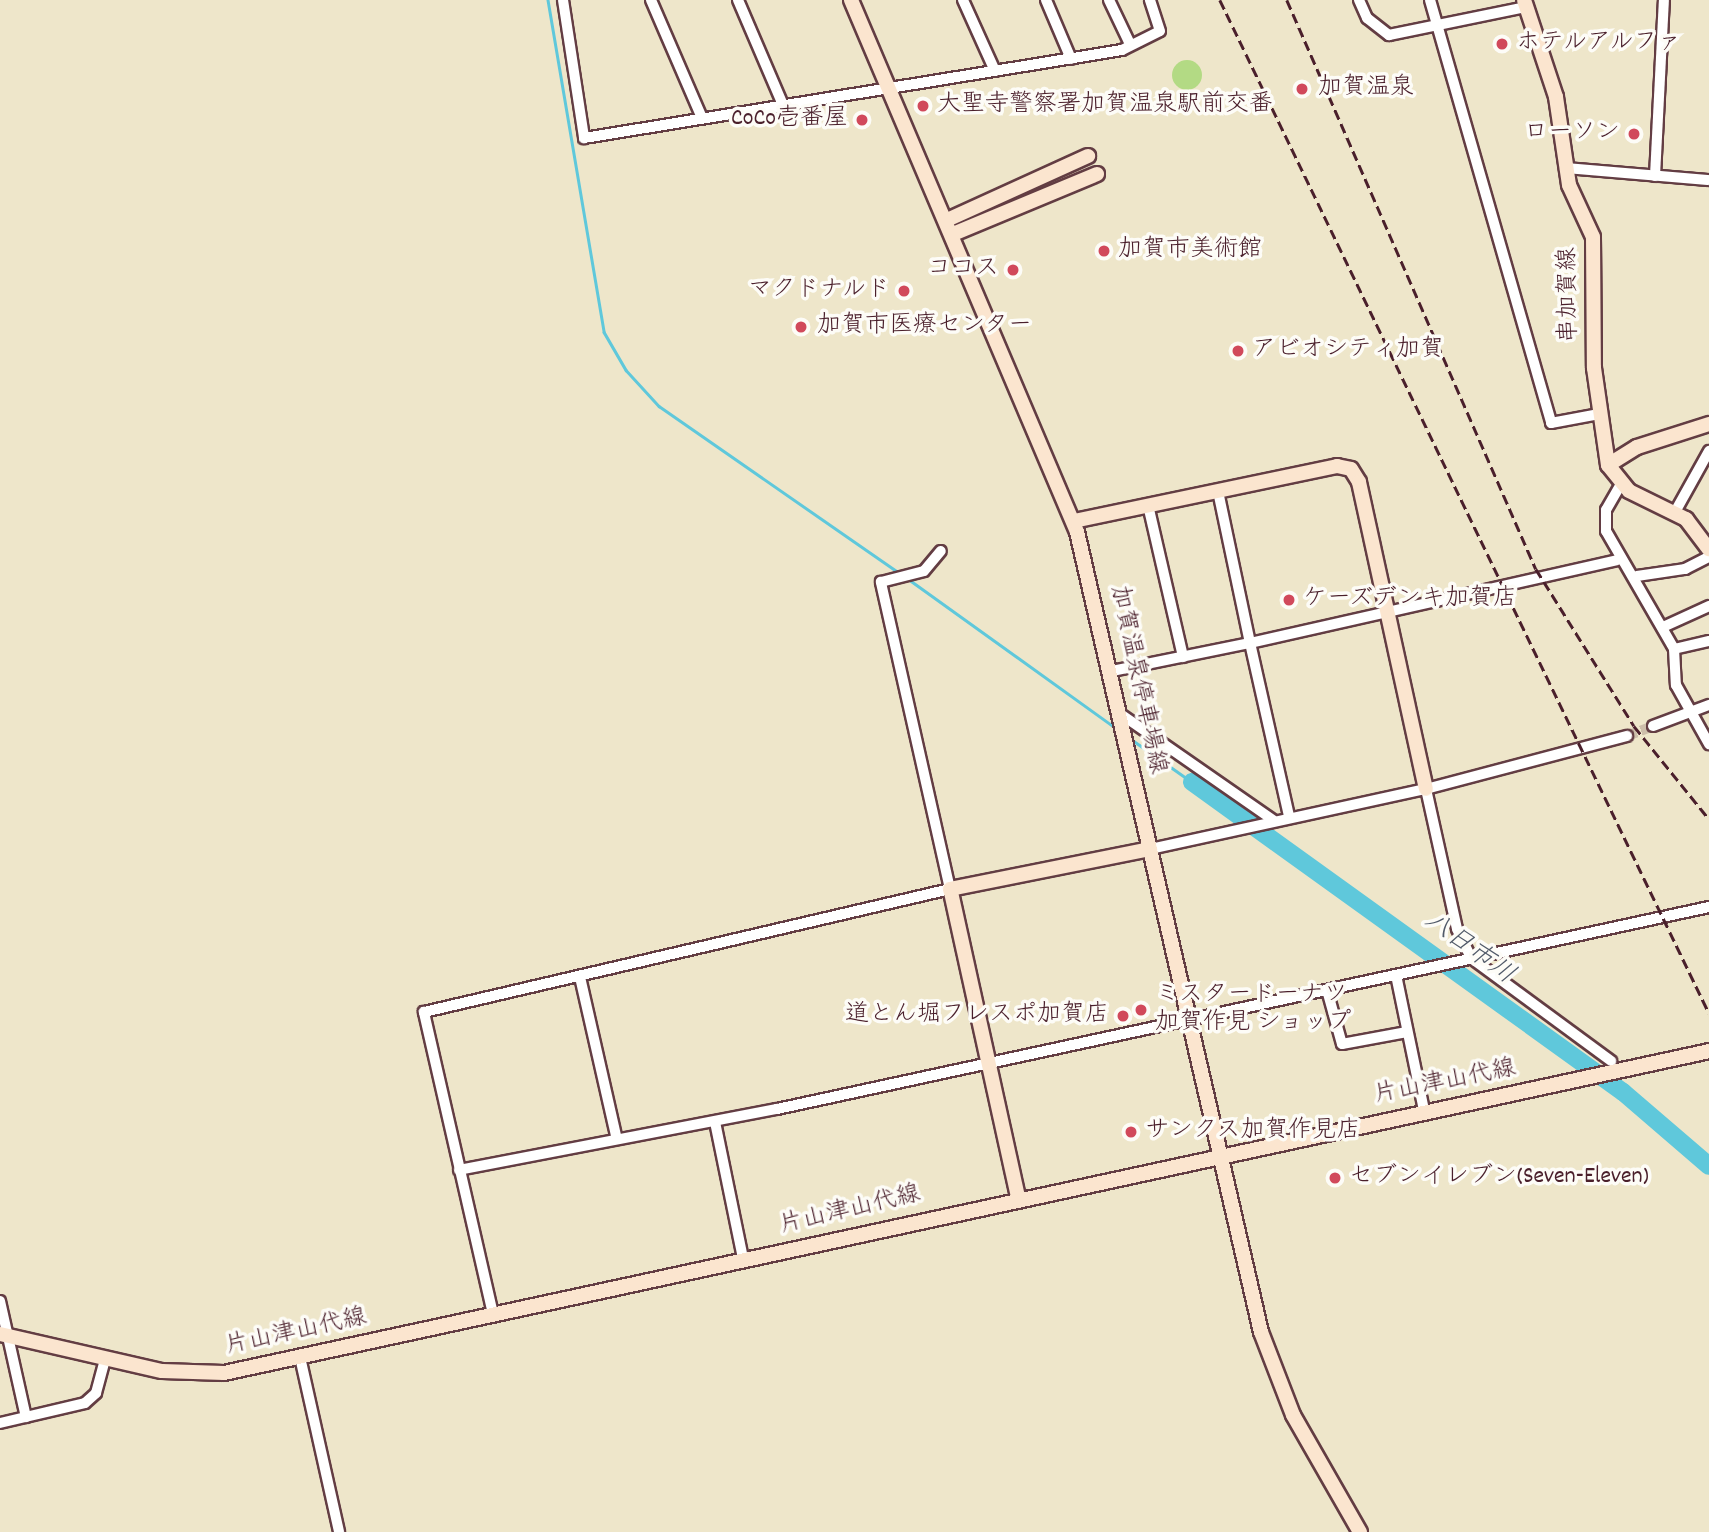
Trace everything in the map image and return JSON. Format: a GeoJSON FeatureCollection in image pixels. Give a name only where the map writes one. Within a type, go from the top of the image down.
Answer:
{"type":"FeatureCollection","features":[{"type":"Feature","properties":{"kind":"main road","name":"加賀温泉停車場線"},"geometry":{"type":"LineString","coordinates":[[851,0],[1074,521],[1112,671],[1219,1154],[1274,1373],[1360,1532]]}},
{"type":"Feature","properties":{"kind":"main road","name":"串加賀線"},"geometry":{"type":"LineString","coordinates":[[1524,4],[1556,97],[1565,168],[1592,237],[1599,414],[1608,465],[1621,484],[1675,512],[1709,549]]}},
{"type":"Feature","properties":{"kind":"main road"},"geometry":{"type":"LineString","coordinates":[[947,220],[1088,156]]}},
{"type":"Feature","properties":{"kind":"main road"},"geometry":{"type":"LineString","coordinates":[[953,234],[1097,174]]}},
{"type":"Feature","properties":{"kind":"main road"},"geometry":{"type":"LineString","coordinates":[[1608,465],[1637,447],[1709,424]]}},
{"type":"Feature","properties":{"kind":"main road"},"geometry":{"type":"LineString","coordinates":[[1074,521],[1217,491],[1351,469],[1388,611],[1426,789]]}},
{"type":"Feature","properties":{"kind":"main road"},"geometry":{"type":"LineString","coordinates":[[1018,1197],[950,890],[1150,849]]}},
{"type":"Feature","properties":{"kind":"main road","name":"片山津山代線"},"geometry":{"type":"LineString","coordinates":[[3,1335],[105,1359],[195,1373],[300,1357],[1018,1197],[1424,1110],[1580,1080],[1613,1067],[1709,1051]]}},
{"type":"Feature","properties":{"kind":"street"},"geometry":{"type":"LineString","coordinates":[[563,0],[584,138],[1071,59],[1130,44],[1160,31],[1150,0]]}},
{"type":"Feature","properties":{"kind":"street"},"geometry":{"type":"LineString","coordinates":[[651,0],[702,118]]}},
{"type":"Feature","properties":{"kind":"street"},"geometry":{"type":"LineString","coordinates":[[738,0],[783,105]]}},
{"type":"Feature","properties":{"kind":"street"},"geometry":{"type":"LineString","coordinates":[[963,0],[995,71]]}},
{"type":"Feature","properties":{"kind":"street"},"geometry":{"type":"LineString","coordinates":[[1046,0],[1071,59]]}},
{"type":"Feature","properties":{"kind":"street"},"geometry":{"type":"LineString","coordinates":[[1109,0],[1130,44]]}},
{"type":"Feature","properties":{"kind":"street"},"geometry":{"type":"LineString","coordinates":[[1359,0],[1367,18],[1389,35],[1524,4]]}},
{"type":"Feature","properties":{"kind":"street"},"geometry":{"type":"LineString","coordinates":[[1430,0],[1551,423],[1599,414]]}},
{"type":"Feature","properties":{"kind":"street"},"geometry":{"type":"LineString","coordinates":[[1655,176],[1664,0]]}},
{"type":"Feature","properties":{"kind":"street"},"geometry":{"type":"LineString","coordinates":[[1565,168],[1709,180]]}},
{"type":"Feature","properties":{"kind":"street"},"geometry":{"type":"LineString","coordinates":[[1675,512],[1709,451]]}},
{"type":"Feature","properties":{"kind":"street"},"geometry":{"type":"LineString","coordinates":[[1621,484],[1606,510],[1617,560],[1637,576],[1663,627],[1674,649],[1672,673],[1689,714],[1709,744]]}},
{"type":"Feature","properties":{"kind":"street"},"geometry":{"type":"LineString","coordinates":[[1217,491],[1289,816]]}},
{"type":"Feature","properties":{"kind":"street"},"geometry":{"type":"LineString","coordinates":[[1148,505],[1183,656]]}},
{"type":"Feature","properties":{"kind":"street"},"geometry":{"type":"LineString","coordinates":[[493,1314],[424,1012],[950,890],[881,582],[918,573],[941,551]]}},
{"type":"Feature","properties":{"kind":"street"},"geometry":{"type":"LineString","coordinates":[[1637,576],[1685,569],[1709,557]]}},
{"type":"Feature","properties":{"kind":"street"},"geometry":{"type":"LineString","coordinates":[[1112,671],[1250,643],[1617,560]]}},
{"type":"Feature","properties":{"kind":"street"},"geometry":{"type":"LineString","coordinates":[[1663,627],[1709,606]]}},
{"type":"Feature","properties":{"kind":"street"},"geometry":{"type":"LineString","coordinates":[[1674,649],[1709,641]]}},
{"type":"Feature","properties":{"kind":"street"},"geometry":{"type":"LineString","coordinates":[[1653,726],[1709,705]]}},
{"type":"Feature","properties":{"kind":"street"},"geometry":{"type":"LineString","coordinates":[[1122,718],[1270,821]]}},
{"type":"Feature","properties":{"kind":"street"},"geometry":{"type":"LineString","coordinates":[[1150,849],[1289,816],[1426,789],[1627,736]]}},
{"type":"Feature","properties":{"kind":"street"},"geometry":{"type":"LineString","coordinates":[[1426,789],[1457,929],[1467,958],[1613,1067]]}},
{"type":"Feature","properties":{"kind":"street"},"geometry":{"type":"LineString","coordinates":[[460,1170],[616,1136],[715,1122],[1709,907]]}},
{"type":"Feature","properties":{"kind":"street"},"geometry":{"type":"LineString","coordinates":[[1396,975],[1424,1110]]}},
{"type":"Feature","properties":{"kind":"street"},"geometry":{"type":"LineString","coordinates":[[580,977],[616,1136]]}},
{"type":"Feature","properties":{"kind":"street"},"geometry":{"type":"LineString","coordinates":[[1328,990],[1342,1044],[1407,1032]]}},
{"type":"Feature","properties":{"kind":"street"},"geometry":{"type":"LineString","coordinates":[[715,1122],[743,1258]]}},
{"type":"Feature","properties":{"kind":"street"},"geometry":{"type":"LineString","coordinates":[[0,1301],[3,1335],[26,1417]]}},
{"type":"Feature","properties":{"kind":"street"},"geometry":{"type":"LineString","coordinates":[[300,1357],[339,1532]]}},
{"type":"Feature","properties":{"kind":"street"},"geometry":{"type":"LineString","coordinates":[[0,1423],[85,1403],[96,1393],[105,1359]]}},
{"type":"Feature","properties":{"kind":"green space"},"geometry":{"type":"Polygon","coordinates":[[[1187,60],[1193,61],[1201,69],[1201,81],[1193,89],[1187,90],[1181,89],[1173,81],[1172,75],[1173,69],[1181,61],[1187,60]]]}},
{"type":"Feature","properties":{"kind":"waterway"},"geometry":{"type":"LineString","coordinates":[[548,0],[604,332],[626,370],[659,406],[901,574]]}},
{"type":"Feature","properties":{"kind":"waterway"},"geometry":{"type":"LineString","coordinates":[[907,578],[1117,729]]}},
{"type":"Feature","properties":{"kind":"waterway"},"geometry":{"type":"LineString","coordinates":[[1131,739],[1192,782]]}},
{"type":"Feature","properties":{"kind":"waterway","name":"八日市川"},"geometry":{"type":"LineString","coordinates":[[1192,782],[1623,1092],[1709,1166]]}},
{"type":"Feature","properties":{"kind":"tunnel"},"geometry":{"type":"LineString","coordinates":[[1627,736],[1653,726]]}},
{"type":"Feature","properties":{"kind":"railway"},"geometry":{"type":"LineString","coordinates":[[1220,0],[1709,1013]]}},
{"type":"Feature","properties":{"kind":"railway"},"geometry":{"type":"LineString","coordinates":[[1287,0],[1536,569],[1634,726],[1709,819]]}},
{"type":"Feature","properties":{"kind":"place","name":"ホテルアルファ"},"geometry":{"type":"Point","coordinates":[1502,44]}},
{"type":"Feature","properties":{"kind":"place","name":"加賀温泉"},"geometry":{"type":"Point","coordinates":[1302,89]}},
{"type":"Feature","properties":{"kind":"place","name":"大聖寺警察署加賀温泉駅前交番"},"geometry":{"type":"Point","coordinates":[923,106]}},
{"type":"Feature","properties":{"kind":"place","name":"CoCo壱番屋"},"geometry":{"type":"Point","coordinates":[862,120]}},
{"type":"Feature","properties":{"kind":"place","name":"ローソン"},"geometry":{"type":"Point","coordinates":[1634,134]}},
{"type":"Feature","properties":{"kind":"place","name":"加賀市美術館"},"geometry":{"type":"Point","coordinates":[1104,251]}},
{"type":"Feature","properties":{"kind":"place","name":"ココス"},"geometry":{"type":"Point","coordinates":[1013,270]}},
{"type":"Feature","properties":{"kind":"place","name":"マクドナルド"},"geometry":{"type":"Point","coordinates":[904,291]}},
{"type":"Feature","properties":{"kind":"place","name":"加賀市医療センター"},"geometry":{"type":"Point","coordinates":[801,327]}},
{"type":"Feature","properties":{"kind":"place","name":"アビオシティ加賀"},"geometry":{"type":"Point","coordinates":[1238,351]}},
{"type":"Feature","properties":{"kind":"place","name":"ケーズデンキ加賀店"},"geometry":{"type":"Point","coordinates":[1289,600]}},
{"type":"Feature","properties":{"kind":"place","name":"ミスタードーナツ 加賀作見 ショップ"},"geometry":{"type":"Point","coordinates":[1141,1010]}},
{"type":"Feature","properties":{"kind":"place","name":"道とん堀フレスポ加賀店"},"geometry":{"type":"Point","coordinates":[1123,1016]}},
{"type":"Feature","properties":{"kind":"place","name":"サンクス加賀作見店"},"geometry":{"type":"Point","coordinates":[1131,1132]}},
{"type":"Feature","properties":{"kind":"place","name":"セブンイレブン(Seven-Eleven)"},"geometry":{"type":"Point","coordinates":[1335,1178]}}]}
